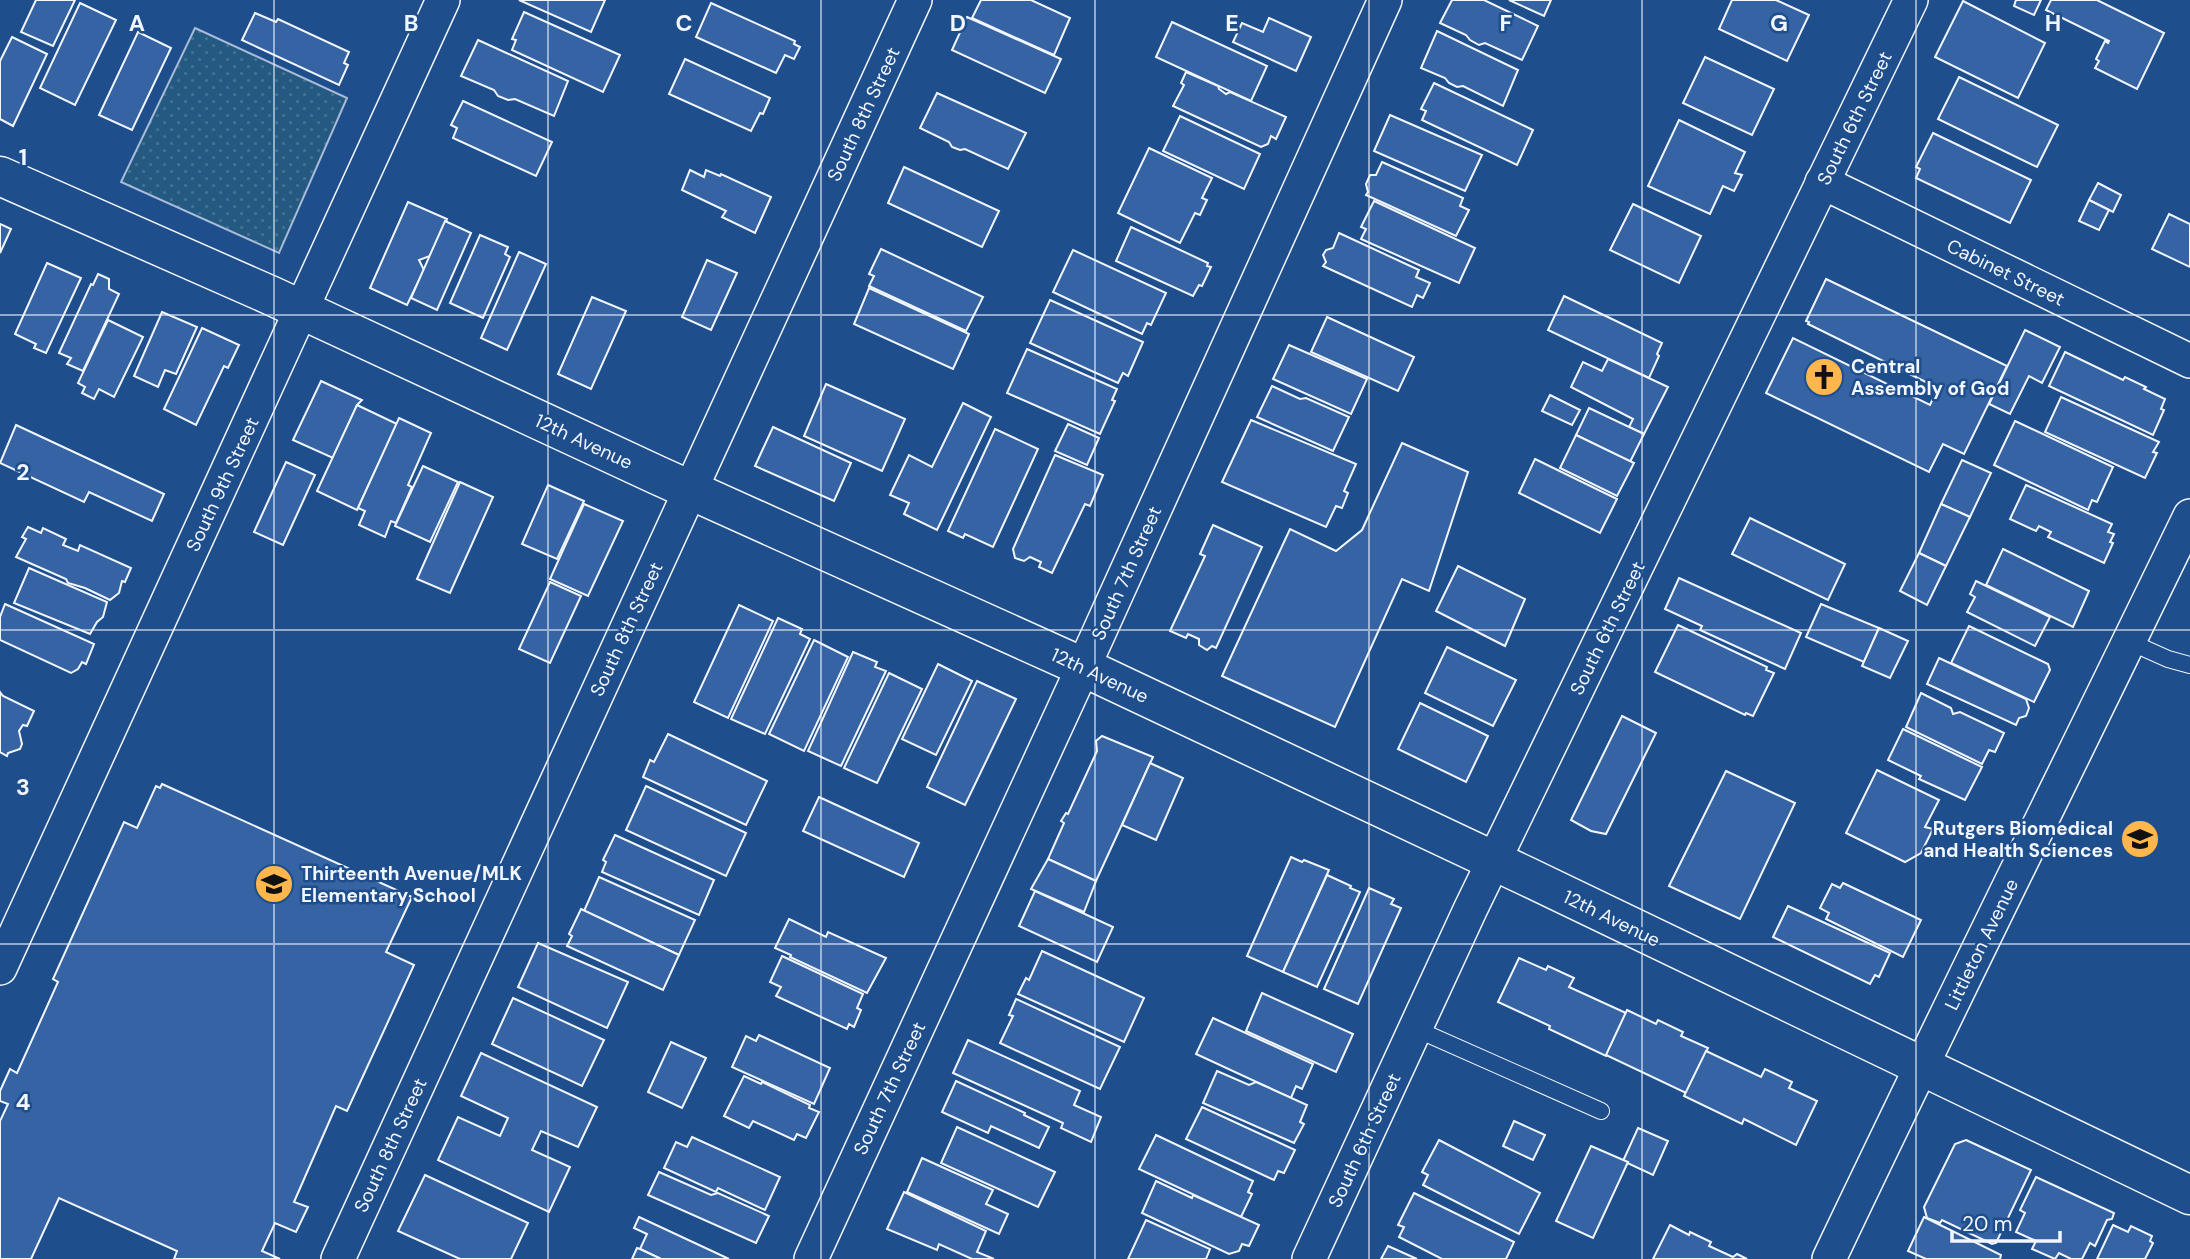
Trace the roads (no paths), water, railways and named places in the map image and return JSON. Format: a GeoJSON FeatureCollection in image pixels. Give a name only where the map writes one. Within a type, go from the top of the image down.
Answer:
{"type":"FeatureCollection","features":[{"type":"Feature","properties":{"kind":"street","name":"South 9th Street"},"geometry":{"type":"LineString","coordinates":[[0,968],[443,0]]}},
{"type":"Feature","properties":{"kind":"street","name":"South 8th Street"},"geometry":{"type":"LineString","coordinates":[[338,1259],[915,0]]}},
{"type":"Feature","properties":{"kind":"street","name":"South 7th Street"},"geometry":{"type":"LineString","coordinates":[[811,1259],[1385,0]]}},
{"type":"Feature","properties":{"kind":"street","name":"South 6th Street"},"geometry":{"type":"LineString","coordinates":[[1309,1259],[1470,910],[1911,0]]}},
{"type":"Feature","properties":{"kind":"street","name":"12th Avenue"},"geometry":{"type":"LineString","coordinates":[[0,176],[303,310],[690,490],[1083,667],[2190,1195]]}},
{"type":"Feature","properties":{"kind":"street","name":"Cabinet Street"},"geometry":{"type":"LineString","coordinates":[[1822,182],[2190,361]]}},
{"type":"Feature","properties":{"kind":"street","name":"Littleton Avenue"},"geometry":{"type":"LineString","coordinates":[[1829,1259],[1920,1066],[2130,642],[2182,555],[2190,516]]}},
{"type":"Feature","properties":{"kind":"lane"},"geometry":{"type":"LineString","coordinates":[[2130,642],[2168,659],[2190,665]]}},
{"type":"Feature","properties":{"kind":"lane"},"geometry":{"type":"LineString","coordinates":[[1416,1029],[1601,1111]]}},
{"type":"Feature","properties":{"kind":"place","name":"Central Assembly of God"},"geometry":{"type":"Point","coordinates":[1824,377]}},
{"type":"Feature","properties":{"kind":"place","name":"Rutgers Biomedical and Health Sciences"},"geometry":{"type":"Point","coordinates":[2140,839]}},
{"type":"Feature","properties":{"kind":"place","name":"Thirteenth Avenue/MLK Elementary School"},"geometry":{"type":"Point","coordinates":[274,884]}}]}
